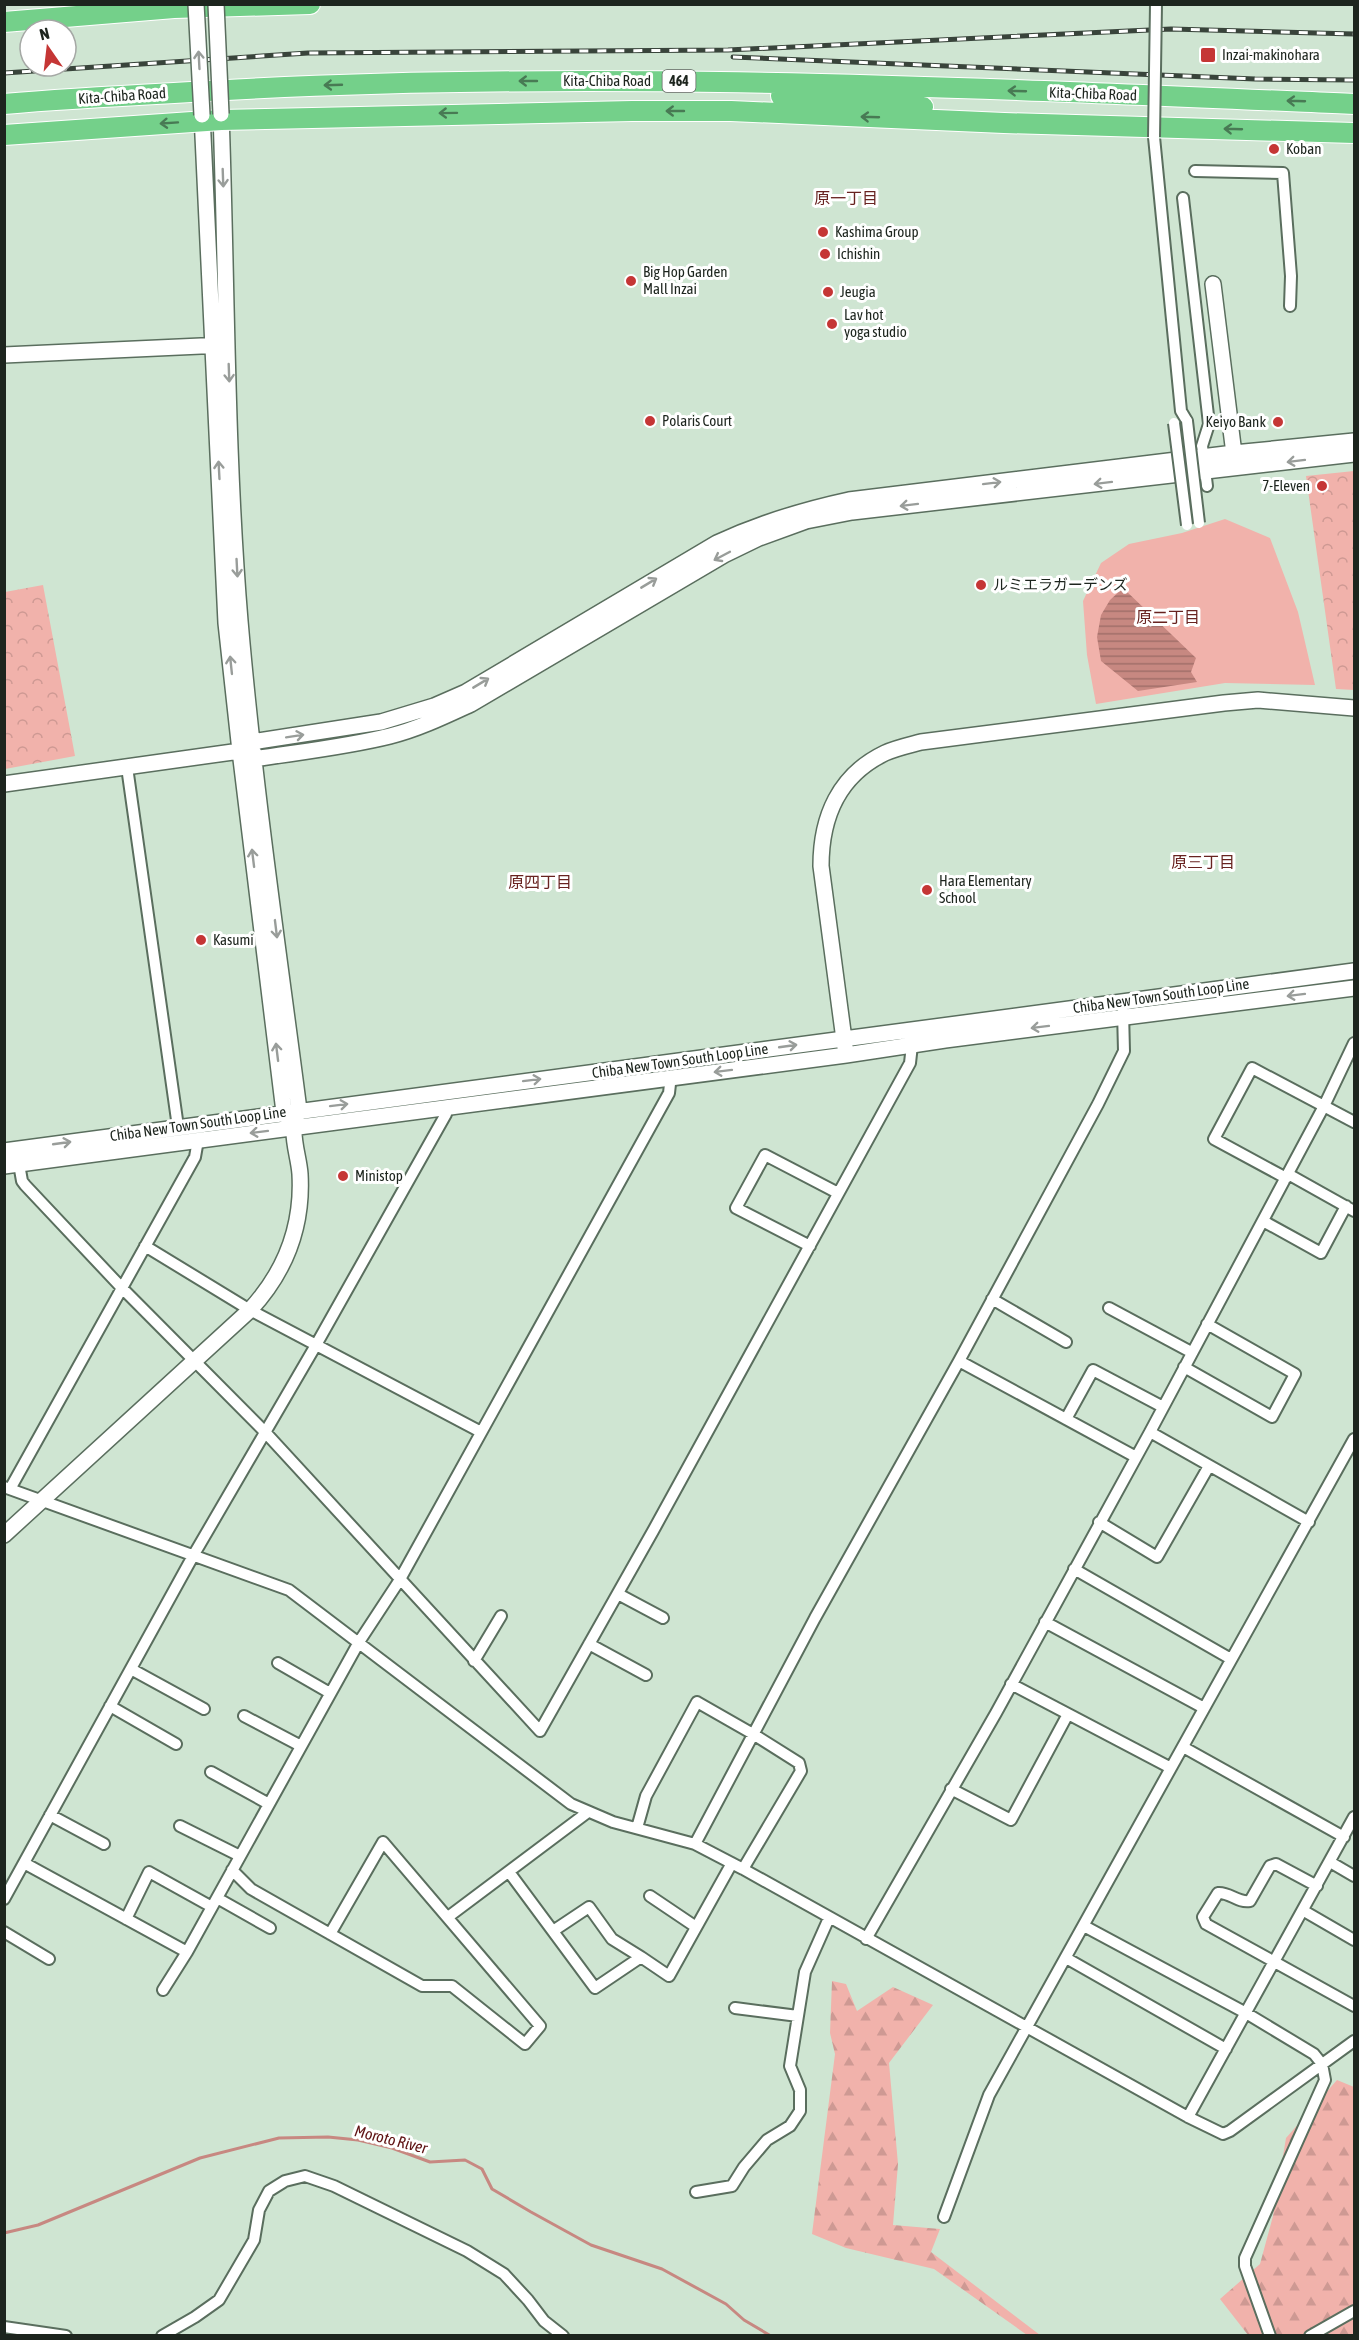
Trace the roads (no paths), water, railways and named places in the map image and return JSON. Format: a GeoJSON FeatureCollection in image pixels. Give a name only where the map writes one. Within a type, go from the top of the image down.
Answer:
{"type":"FeatureCollection","features":[{"type":"Feature","properties":{"kind":"highway"},"geometry":{"type":"LineString","coordinates":[[4,22],[174,8],[310,4]]}},
{"type":"Feature","properties":{"kind":"highway","name":"Kita-Chiba Road"},"geometry":{"type":"LineString","coordinates":[[4,104],[242,89],[436,81],[689,81],[1354,104]]}},
{"type":"Feature","properties":{"kind":"highway"},"geometry":{"type":"LineString","coordinates":[[689,81],[733,93],[976,113],[1004,123]]}},
{"type":"Feature","properties":{"kind":"highway","name":"Kita-Chiba Road"},"geometry":{"type":"LineString","coordinates":[[4,135],[211,118],[632,111],[731,111],[1004,123],[1354,133]]}},
{"type":"Feature","properties":{"kind":"street"},"geometry":{"type":"LineString","coordinates":[[4,1535],[44,1501],[250,1310],[275,1279],[288,1255],[294,1236],[300,1200],[299,1163],[246,747],[226,623],[221,345],[211,118],[196,4]]}},
{"type":"Feature","properties":{"kind":"street"},"geometry":{"type":"LineString","coordinates":[[211,118],[216,4]]}},
{"type":"Feature","properties":{"kind":"street"},"geometry":{"type":"LineString","coordinates":[[1156,4],[1154,137],[1180,411],[1187,421],[1199,523],[1187,525],[1174,423],[1180,411]]}},
{"type":"Feature","properties":{"kind":"street"},"geometry":{"type":"LineString","coordinates":[[1195,171],[1283,173],[1291,276],[1290,306]]}},
{"type":"Feature","properties":{"kind":"street"},"geometry":{"type":"LineString","coordinates":[[1184,198],[1209,424],[1202,446],[1206,471]]}},
{"type":"Feature","properties":{"kind":"street"},"geometry":{"type":"LineString","coordinates":[[1214,284],[1235,461]]}},
{"type":"Feature","properties":{"kind":"street"},"geometry":{"type":"LineString","coordinates":[[4,355],[221,345]]}},
{"type":"Feature","properties":{"kind":"street"},"geometry":{"type":"LineString","coordinates":[[254,759],[392,735],[439,719],[471,704],[724,555],[759,538],[806,521],[852,512],[1206,471],[1235,461],[1354,441]]}},
{"type":"Feature","properties":{"kind":"street"},"geometry":{"type":"LineString","coordinates":[[1235,461],[1354,454]]}},
{"type":"Feature","properties":{"kind":"street"},"geometry":{"type":"LineString","coordinates":[[4,784],[246,747],[381,722],[434,706],[466,692],[717,543],[754,526],[803,510],[849,500],[1206,471]]}},
{"type":"Feature","properties":{"kind":"street"},"geometry":{"type":"LineString","coordinates":[[846,1056],[821,866],[821,841],[827,818],[839,793],[856,772],[886,752],[921,742],[1224,703],[1258,700],[1354,708]]}},
{"type":"Feature","properties":{"kind":"street"},"geometry":{"type":"LineString","coordinates":[[246,747],[254,759],[291,1111]]}},
{"type":"Feature","properties":{"kind":"street"},"geometry":{"type":"LineString","coordinates":[[127,767],[178,1127]]}},
{"type":"Feature","properties":{"kind":"street","name":"Chiba New Town South Loop Line"},"geometry":{"type":"LineString","coordinates":[[12,1165],[846,1056],[1354,971]]}},
{"type":"Feature","properties":{"kind":"street","name":"Chiba New Town South Loop Line"},"geometry":{"type":"LineString","coordinates":[[4,1151],[844,1038],[1354,988]]}},
{"type":"Feature","properties":{"kind":"street"},"geometry":{"type":"LineString","coordinates":[[695,1844],[815,1618],[959,1361],[1124,1051],[1123,1009]]}},
{"type":"Feature","properties":{"kind":"street"},"geometry":{"type":"LineString","coordinates":[[866,1939],[1136,1458],[1324,1106],[1354,1043]]}},
{"type":"Feature","properties":{"kind":"street"},"geometry":{"type":"LineString","coordinates":[[12,1165],[25,1185],[121,1287],[265,1432],[399,1581],[540,1731],[810,1246],[909,1063],[912,1045]]}},
{"type":"Feature","properties":{"kind":"street"},"geometry":{"type":"LineString","coordinates":[[1263,1221],[1321,1253],[1350,1209],[1214,1139],[1252,1068],[1354,1122]]}},
{"type":"Feature","properties":{"kind":"street"},"geometry":{"type":"LineString","coordinates":[[163,1990],[187,1952],[359,1642],[399,1581],[669,1093],[667,1078]]}},
{"type":"Feature","properties":{"kind":"street"},"geometry":{"type":"LineString","coordinates":[[4,1899],[110,1706],[446,1114],[445,1107]]}},
{"type":"Feature","properties":{"kind":"street"},"geometry":{"type":"LineString","coordinates":[[198,1140],[195,1156],[7,1488],[289,1590],[571,1804],[613,1822],[695,1844],[1188,2117],[1227,2134],[1354,2042]]}},
{"type":"Feature","properties":{"kind":"street"},"geometry":{"type":"LineString","coordinates":[[810,1246],[736,1208],[765,1155],[838,1193]]}},
{"type":"Feature","properties":{"kind":"street"},"geometry":{"type":"LineString","coordinates":[[145,1246],[250,1310],[481,1432]]}},
{"type":"Feature","properties":{"kind":"street"},"geometry":{"type":"LineString","coordinates":[[992,1299],[1066,1342]]}},
{"type":"Feature","properties":{"kind":"street"},"geometry":{"type":"LineString","coordinates":[[1109,1308],[1191,1352]]}},
{"type":"Feature","properties":{"kind":"street"},"geometry":{"type":"LineString","coordinates":[[1184,1367],[1272,1417],[1295,1374],[1206,1324]]}},
{"type":"Feature","properties":{"kind":"street"},"geometry":{"type":"LineString","coordinates":[[959,1361],[1136,1458]]}},
{"type":"Feature","properties":{"kind":"street"},"geometry":{"type":"LineString","coordinates":[[1066,1419],[1093,1370],[1163,1407]]}},
{"type":"Feature","properties":{"kind":"street"},"geometry":{"type":"LineString","coordinates":[[1150,1432],[1309,1522]]}},
{"type":"Feature","properties":{"kind":"street"},"geometry":{"type":"LineString","coordinates":[[944,2217],[989,2095],[1354,1439]]}},
{"type":"Feature","properties":{"kind":"street"},"geometry":{"type":"LineString","coordinates":[[1099,1522],[1157,1557],[1209,1466]]}},
{"type":"Feature","properties":{"kind":"street"},"geometry":{"type":"LineString","coordinates":[[1074,1569],[1231,1659]]}},
{"type":"Feature","properties":{"kind":"street"},"geometry":{"type":"LineString","coordinates":[[618,1594],[663,1618]]}},
{"type":"Feature","properties":{"kind":"street"},"geometry":{"type":"LineString","coordinates":[[474,1661],[501,1616]]}},
{"type":"Feature","properties":{"kind":"street"},"geometry":{"type":"LineString","coordinates":[[1045,1622],[1204,1708]]}},
{"type":"Feature","properties":{"kind":"street"},"geometry":{"type":"LineString","coordinates":[[589,1644],[646,1675]]}},
{"type":"Feature","properties":{"kind":"street"},"geometry":{"type":"LineString","coordinates":[[278,1663],[330,1693]]}},
{"type":"Feature","properties":{"kind":"street"},"geometry":{"type":"LineString","coordinates":[[131,1669],[204,1709]]}},
{"type":"Feature","properties":{"kind":"street"},"geometry":{"type":"LineString","coordinates":[[1011,1684],[1171,1768]]}},
{"type":"Feature","properties":{"kind":"street"},"geometry":{"type":"LineString","coordinates":[[637,1828],[646,1796],[697,1702],[799,1763],[801,1771],[743,1869]]}},
{"type":"Feature","properties":{"kind":"street"},"geometry":{"type":"LineString","coordinates":[[110,1706],[176,1744]]}},
{"type":"Feature","properties":{"kind":"street"},"geometry":{"type":"LineString","coordinates":[[951,1789],[1011,1820],[1068,1714]]}},
{"type":"Feature","properties":{"kind":"street"},"geometry":{"type":"LineString","coordinates":[[244,1716],[301,1746]]}},
{"type":"Feature","properties":{"kind":"street"},"geometry":{"type":"LineString","coordinates":[[1182,1747],[1344,1837]]}},
{"type":"Feature","properties":{"kind":"street"},"geometry":{"type":"LineString","coordinates":[[211,1772],[269,1804]]}},
{"type":"Feature","properties":{"kind":"street"},"geometry":{"type":"LineString","coordinates":[[448,1917],[588,1812]]}},
{"type":"Feature","properties":{"kind":"street"},"geometry":{"type":"LineString","coordinates":[[50,1815],[104,1844]]}},
{"type":"Feature","properties":{"kind":"street"},"geometry":{"type":"LineString","coordinates":[[1188,2117],[1354,1817]]}},
{"type":"Feature","properties":{"kind":"street"},"geometry":{"type":"LineString","coordinates":[[180,1826],[240,1856]]}},
{"type":"Feature","properties":{"kind":"street"},"geometry":{"type":"LineString","coordinates":[[232,1870],[251,1889],[330,1934],[422,1986],[452,1986],[525,2044],[540,2026],[384,1842],[330,1934]]}},
{"type":"Feature","properties":{"kind":"street"},"geometry":{"type":"LineString","coordinates":[[1330,1862],[1354,1876]]}},
{"type":"Feature","properties":{"kind":"street"},"geometry":{"type":"LineString","coordinates":[[24,1863],[187,1952]]}},
{"type":"Feature","properties":{"kind":"street"},"geometry":{"type":"LineString","coordinates":[[553,1931],[589,1907],[612,1939],[669,1976],[732,1863]]}},
{"type":"Feature","properties":{"kind":"street"},"geometry":{"type":"LineString","coordinates":[[1317,1886],[1276,1864],[1270,1866],[1250,1901],[1242,1902],[1218,1893],[1203,1917],[1206,1924],[1354,2006]]}},
{"type":"Feature","properties":{"kind":"street"},"geometry":{"type":"LineString","coordinates":[[126,1918],[149,1872],[270,1928]]}},
{"type":"Feature","properties":{"kind":"street"},"geometry":{"type":"LineString","coordinates":[[508,1872],[595,1988],[641,1957]]}},
{"type":"Feature","properties":{"kind":"street"},"geometry":{"type":"LineString","coordinates":[[650,1896],[696,1927]]}},
{"type":"Feature","properties":{"kind":"street"},"geometry":{"type":"LineString","coordinates":[[1304,1911],[1354,1940]]}},
{"type":"Feature","properties":{"kind":"street"},"geometry":{"type":"LineString","coordinates":[[696,2192],[732,2186],[744,2167],[767,2140],[790,2126],[800,2111],[800,2090],[790,2066],[805,1972],[829,1918]]}},
{"type":"Feature","properties":{"kind":"street"},"geometry":{"type":"LineString","coordinates":[[1084,1926],[1246,2013],[1314,2054],[1322,2064],[1325,2080],[1245,2258],[1245,2266],[1270,2336]]}},
{"type":"Feature","properties":{"kind":"street"},"geometry":{"type":"LineString","coordinates":[[4,1932],[49,1959]]}},
{"type":"Feature","properties":{"kind":"street"},"geometry":{"type":"LineString","coordinates":[[1066,1958],[1226,2049]]}},
{"type":"Feature","properties":{"kind":"street"},"geometry":{"type":"LineString","coordinates":[[735,2008],[798,2016]]}},
{"type":"Feature","properties":{"kind":"street"},"geometry":{"type":"LineString","coordinates":[[162,2336],[219,2300],[254,2240],[259,2210],[268,2191],[285,2181],[305,2176],[334,2186],[495,2268],[504,2274],[528,2300],[544,2322],[563,2336]]}},
{"type":"Feature","properties":{"kind":"street"},"geometry":{"type":"LineString","coordinates":[[1310,2336],[1354,2311]]}},
{"type":"Feature","properties":{"kind":"street"},"geometry":{"type":"LineString","coordinates":[[4,2327],[66,2336]]}},
{"type":"Feature","properties":{"kind":"waterway","name":"Moroto River"},"geometry":{"type":"LineString","coordinates":[[4,2233],[38,2225],[200,2158],[279,2138],[328,2137],[358,2140],[392,2148],[430,2162],[465,2160],[482,2169],[492,2189],[531,2212],[591,2245],[662,2269],[726,2304],[744,2320],[771,2336]]}},
{"type":"Feature","properties":{"kind":"railway"},"geometry":{"type":"LineString","coordinates":[[4,73],[308,53],[728,50],[1171,29],[1354,34]]}},
{"type":"Feature","properties":{"kind":"railway"},"geometry":{"type":"LineString","coordinates":[[733,57],[1255,79],[1354,80]]}},
{"type":"Feature","properties":{"kind":"place","name":"Inzai-makinohara"},"geometry":{"type":"Point","coordinates":[1208,55]}},
{"type":"Feature","properties":{"kind":"place","name":"Koban"},"geometry":{"type":"Point","coordinates":[1274,149]}},
{"type":"Feature","properties":{"kind":"place","name":"Kashima Group"},"geometry":{"type":"Point","coordinates":[823,232]}},
{"type":"Feature","properties":{"kind":"place","name":"Ichishin"},"geometry":{"type":"Point","coordinates":[825,254]}},
{"type":"Feature","properties":{"kind":"place","name":"Big Hop Garden Mall Inzai"},"geometry":{"type":"Point","coordinates":[631,281]}},
{"type":"Feature","properties":{"kind":"place","name":"Jeugia"},"geometry":{"type":"Point","coordinates":[828,292]}},
{"type":"Feature","properties":{"kind":"place","name":"Lav hot yoga studio"},"geometry":{"type":"Point","coordinates":[832,324]}},
{"type":"Feature","properties":{"kind":"place","name":"Polaris Court"},"geometry":{"type":"Point","coordinates":[650,421]}},
{"type":"Feature","properties":{"kind":"place","name":"Keiyo Bank"},"geometry":{"type":"Point","coordinates":[1278,422]}},
{"type":"Feature","properties":{"kind":"place","name":"7-Eleven"},"geometry":{"type":"Point","coordinates":[1322,486]}},
{"type":"Feature","properties":{"kind":"place","name":"ルミエラガーデンズ"},"geometry":{"type":"Point","coordinates":[981,585]}},
{"type":"Feature","properties":{"kind":"place","name":"Hara Elementary School"},"geometry":{"type":"Point","coordinates":[927,890]}},
{"type":"Feature","properties":{"kind":"place","name":"Kasumi"},"geometry":{"type":"Point","coordinates":[201,940]}},
{"type":"Feature","properties":{"kind":"place","name":"Ministop"},"geometry":{"type":"Point","coordinates":[343,1176]}},
{"type":"Feature","properties":{"kind":"district","name":"原一丁目"},"geometry":{"type":"Point","coordinates":[846,198]}},
{"type":"Feature","properties":{"kind":"district","name":"原二丁目"},"geometry":{"type":"Point","coordinates":[1168,617]}},
{"type":"Feature","properties":{"kind":"district","name":"原三丁目"},"geometry":{"type":"Point","coordinates":[1203,862]}},
{"type":"Feature","properties":{"kind":"district","name":"原四丁目"},"geometry":{"type":"Point","coordinates":[540,882]}}]}
